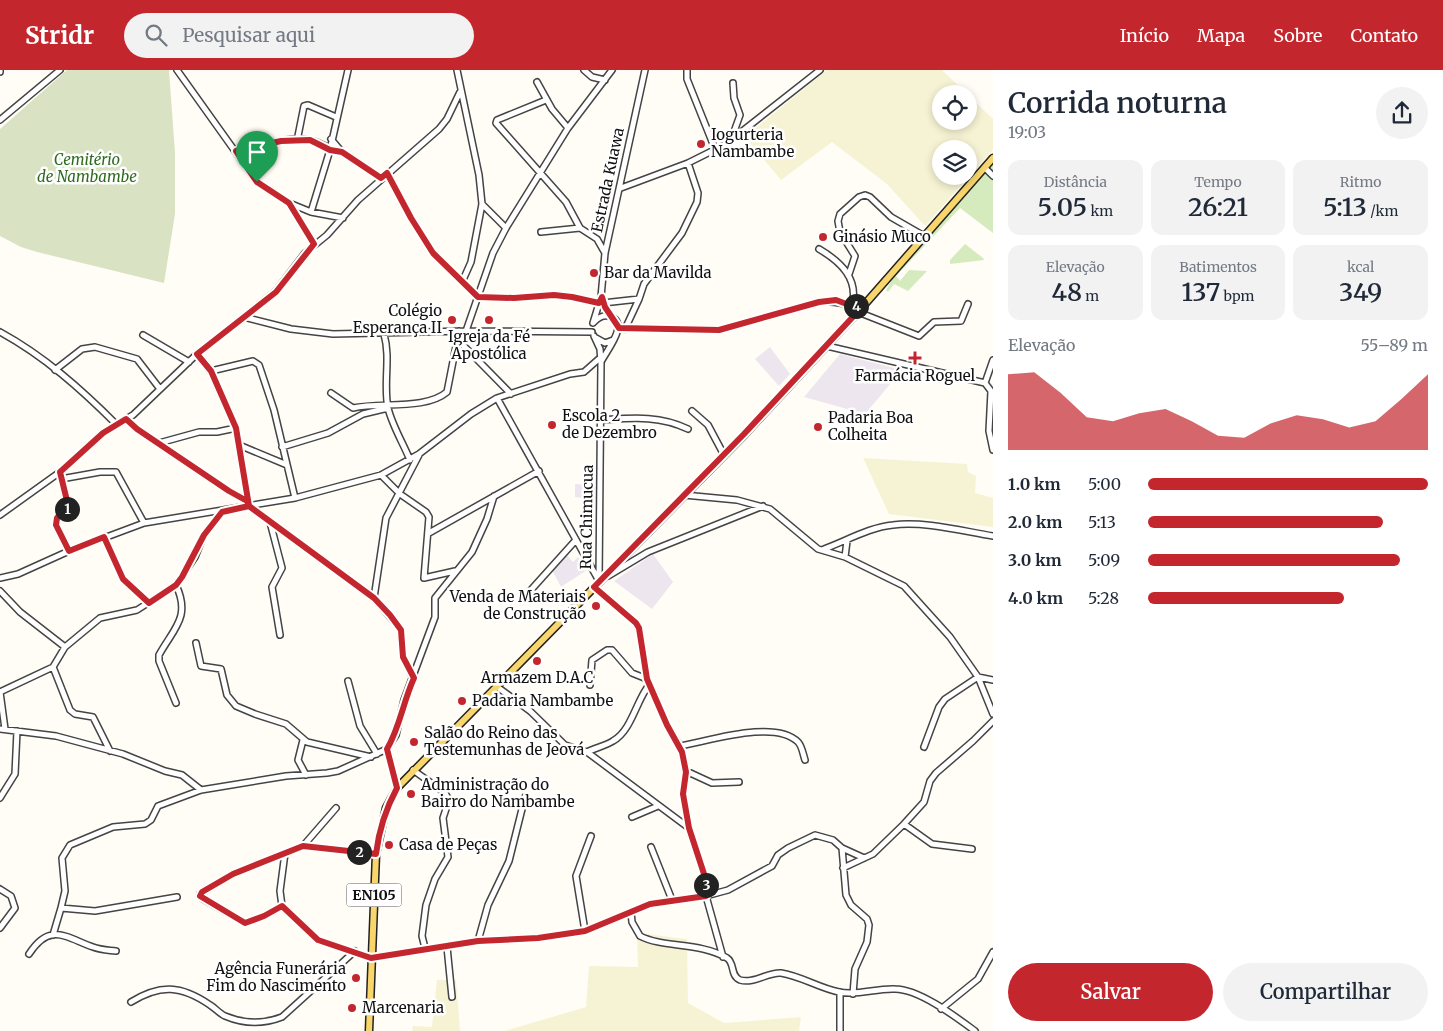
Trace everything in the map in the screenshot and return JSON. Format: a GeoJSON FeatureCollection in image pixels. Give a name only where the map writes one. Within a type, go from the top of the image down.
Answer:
{"type":"FeatureCollection","features":[{"type":"Feature","properties":{"kind":"main road"},"geometry":{"type":"LineString","coordinates":[[414,770],[724,455],[858,312],[993,158]]}},
{"type":"Feature","properties":{"kind":"main road","name":"EN105"},"geometry":{"type":"LineString","coordinates":[[369,1031],[376,854],[381,823],[386,808],[397,788],[414,770]]}},
{"type":"Feature","properties":{"kind":"street"},"geometry":{"type":"LineString","coordinates":[[177,70],[257,182],[289,203],[311,212],[343,218]]}},
{"type":"Feature","properties":{"kind":"street"},"geometry":{"type":"LineString","coordinates":[[311,212],[330,150],[336,116],[348,77],[348,70]]}},
{"type":"Feature","properties":{"kind":"street"},"geometry":{"type":"LineString","coordinates":[[457,70],[460,92],[479,174],[482,204],[471,262],[463,280]]}},
{"type":"Feature","properties":{"kind":"street"},"geometry":{"type":"LineString","coordinates":[[584,70],[592,77],[605,80]]}},
{"type":"Feature","properties":{"kind":"street"},"geometry":{"type":"LineString","coordinates":[[466,331],[493,253],[506,228],[568,128],[612,70]]}},
{"type":"Feature","properties":{"kind":"street","name":"Estrada Kuawa"},"geometry":{"type":"LineString","coordinates":[[602,297],[605,253],[621,188],[644,70]]}},
{"type":"Feature","properties":{"kind":"street"},"geometry":{"type":"LineString","coordinates":[[687,70],[687,79],[715,149]]}},
{"type":"Feature","properties":{"kind":"street"},"geometry":{"type":"LineString","coordinates":[[621,188],[688,163],[731,140],[820,70]]}},
{"type":"Feature","properties":{"kind":"street"},"geometry":{"type":"LineString","coordinates":[[0,120],[59,71]]}},
{"type":"Feature","properties":{"kind":"street"},"geometry":{"type":"LineString","coordinates":[[537,82],[546,100],[568,128]]}},
{"type":"Feature","properties":{"kind":"street"},"geometry":{"type":"LineString","coordinates":[[731,140],[740,115],[734,98],[732,83]]}},
{"type":"Feature","properties":{"kind":"street"},"geometry":{"type":"LineString","coordinates":[[0,516],[60,472],[116,424],[126,419],[197,354],[276,292],[314,244],[343,218],[381,178],[447,119],[460,92]]}},
{"type":"Feature","properties":{"kind":"street"},"geometry":{"type":"LineString","coordinates":[[546,100],[495,121],[566,202],[580,228],[597,239],[605,253]]}},
{"type":"Feature","properties":{"kind":"street"},"geometry":{"type":"LineString","coordinates":[[297,141],[304,106],[308,105],[336,116]]}},
{"type":"Feature","properties":{"kind":"street"},"geometry":{"type":"LineString","coordinates":[[331,139],[342,152],[381,178]]}},
{"type":"Feature","properties":{"kind":"street"},"geometry":{"type":"LineString","coordinates":[[236,151],[270,143],[310,140],[330,150],[342,152]]}},
{"type":"Feature","properties":{"kind":"street"},"geometry":{"type":"LineString","coordinates":[[625,329],[644,284],[682,233],[697,202],[698,193],[688,163]]}},
{"type":"Feature","properties":{"kind":"street"},"geometry":{"type":"LineString","coordinates":[[985,168],[993,176]]}},
{"type":"Feature","properties":{"kind":"street"},"geometry":{"type":"LineString","coordinates":[[387,173],[411,218],[433,253],[463,280],[478,297],[514,298],[554,295],[601,303],[639,299]]}},
{"type":"Feature","properties":{"kind":"street"},"geometry":{"type":"LineString","coordinates":[[849,274],[855,256],[840,232],[838,221],[840,214],[859,197],[870,197],[891,217],[924,236]]}},
{"type":"Feature","properties":{"kind":"street"},"geometry":{"type":"LineString","coordinates":[[289,203],[314,244]]}},
{"type":"Feature","properties":{"kind":"street"},"geometry":{"type":"LineString","coordinates":[[482,204],[506,228]]}},
{"type":"Feature","properties":{"kind":"street"},"geometry":{"type":"LineString","coordinates":[[541,232],[580,228]]}},
{"type":"Feature","properties":{"kind":"street"},"geometry":{"type":"LineString","coordinates":[[819,249],[836,259],[849,274],[855,295],[852,306]]}},
{"type":"Feature","properties":{"kind":"street","name":"Rua Chimucua"},"geometry":{"type":"LineString","coordinates":[[596,584],[601,360],[600,348],[593,334],[593,324],[602,297]]}},
{"type":"Feature","properties":{"kind":"street"},"geometry":{"type":"LineString","coordinates":[[601,303],[619,328],[625,329],[719,330],[819,302],[836,300],[852,306],[863,306]]}},
{"type":"Feature","properties":{"kind":"street"},"geometry":{"type":"LineString","coordinates":[[858,312],[919,336],[934,322],[961,321],[968,304]]}},
{"type":"Feature","properties":{"kind":"street"},"geometry":{"type":"LineString","coordinates":[[593,324],[599,317],[612,318]]}},
{"type":"Feature","properties":{"kind":"street"},"geometry":{"type":"LineString","coordinates":[[244,318],[299,330],[333,334],[466,331],[593,334],[601,342],[614,340]]}},
{"type":"Feature","properties":{"kind":"street"},"geometry":{"type":"LineString","coordinates":[[0,578],[18,574],[104,537],[144,524],[222,512],[248,504],[295,498],[381,475],[410,460],[471,414],[497,398],[570,374],[584,372],[601,360],[614,340],[619,328]]}},
{"type":"Feature","properties":{"kind":"street"},"geometry":{"type":"LineString","coordinates":[[282,447],[328,433],[362,414],[388,406],[428,402],[447,392],[459,331]]}},
{"type":"Feature","properties":{"kind":"street"},"geometry":{"type":"LineString","coordinates":[[0,332],[27,347],[116,424]]}},
{"type":"Feature","properties":{"kind":"street"},"geometry":{"type":"LineString","coordinates":[[384,334],[389,354],[386,376],[388,406],[410,460]]}},
{"type":"Feature","properties":{"kind":"street"},"geometry":{"type":"LineString","coordinates":[[144,335],[189,362]]}},
{"type":"Feature","properties":{"kind":"street"},"geometry":{"type":"LineString","coordinates":[[458,339],[511,394]]}},
{"type":"Feature","properties":{"kind":"street"},"geometry":{"type":"LineString","coordinates":[[827,346],[985,383],[992,388],[989,431],[993,450]]}},
{"type":"Feature","properties":{"kind":"street"},"geometry":{"type":"LineString","coordinates":[[55,370],[82,349],[95,347],[137,359],[160,389]]}},
{"type":"Feature","properties":{"kind":"street"},"geometry":{"type":"LineString","coordinates":[[197,354],[211,371],[236,428],[248,504]]}},
{"type":"Feature","properties":{"kind":"street"},"geometry":{"type":"LineString","coordinates":[[985,383],[993,361]]}},
{"type":"Feature","properties":{"kind":"street"},"geometry":{"type":"LineString","coordinates":[[211,371],[256,362],[274,410],[295,498]]}},
{"type":"Feature","properties":{"kind":"street"},"geometry":{"type":"LineString","coordinates":[[331,393],[350,408],[373,404],[388,406]]}},
{"type":"Feature","properties":{"kind":"street"},"geometry":{"type":"LineString","coordinates":[[497,398],[539,471],[576,541],[596,584],[636,623],[640,632],[649,685],[667,725],[680,746],[686,772],[683,794],[689,828],[705,877],[706,896],[723,957]]}},
{"type":"Feature","properties":{"kind":"street"},"geometry":{"type":"LineString","coordinates":[[692,411],[708,425],[724,455]]}},
{"type":"Feature","properties":{"kind":"street"},"geometry":{"type":"LineString","coordinates":[[601,420],[656,417],[672,421],[688,429]]}},
{"type":"Feature","properties":{"kind":"street"},"geometry":{"type":"LineString","coordinates":[[126,419],[248,504],[374,598],[401,630],[403,657],[414,678]]}},
{"type":"Feature","properties":{"kind":"street"},"geometry":{"type":"LineString","coordinates":[[159,443],[199,432],[218,432],[236,428]]}},
{"type":"Feature","properties":{"kind":"street"},"geometry":{"type":"LineString","coordinates":[[239,445],[287,465]]}},
{"type":"Feature","properties":{"kind":"street"},"geometry":{"type":"LineString","coordinates":[[374,598],[383,526],[419,454]]}},
{"type":"Feature","properties":{"kind":"street"},"geometry":{"type":"LineString","coordinates":[[429,533],[539,471]]}},
{"type":"Feature","properties":{"kind":"street"},"geometry":{"type":"LineString","coordinates":[[60,472],[68,505],[57,518],[56,525],[69,551]]}},
{"type":"Feature","properties":{"kind":"street"},"geometry":{"type":"LineString","coordinates":[[61,479],[100,472],[116,472],[144,524]]}},
{"type":"Feature","properties":{"kind":"street"},"geometry":{"type":"LineString","coordinates":[[381,475],[400,494],[426,512],[429,517],[424,578],[455,571]]}},
{"type":"Feature","properties":{"kind":"street"},"geometry":{"type":"LineString","coordinates":[[684,495],[737,500],[763,506],[786,520],[818,549],[845,557],[904,586],[950,636],[978,677],[990,702],[993,714]]}},
{"type":"Feature","properties":{"kind":"street"},"geometry":{"type":"LineString","coordinates":[[53,935],[62,908],[65,891],[62,858],[70,845],[113,828],[145,824],[152,820],[158,806],[201,790],[338,771],[387,749],[396,735],[404,700],[414,678],[435,617],[435,598],[472,552],[487,519],[494,496]]}},
{"type":"Feature","properties":{"kind":"street"},"geometry":{"type":"LineString","coordinates":[[596,584],[648,552],[763,506]]}},
{"type":"Feature","properties":{"kind":"street"},"geometry":{"type":"LineString","coordinates":[[201,790],[182,775],[110,751],[56,736],[2,729],[0,692],[53,667],[64,647],[100,618],[137,610],[176,585],[195,556],[204,535],[222,512]]}},
{"type":"Feature","properties":{"kind":"street"},"geometry":{"type":"LineString","coordinates":[[270,522],[282,568],[272,587],[280,635]]}},
{"type":"Feature","properties":{"kind":"street"},"geometry":{"type":"LineString","coordinates":[[824,550],[876,529],[908,524],[993,536]]}},
{"type":"Feature","properties":{"kind":"street"},"geometry":{"type":"LineString","coordinates":[[104,537],[123,579],[149,603]]}},
{"type":"Feature","properties":{"kind":"street"},"geometry":{"type":"LineString","coordinates":[[530,591],[576,541]]}},
{"type":"Feature","properties":{"kind":"street"},"geometry":{"type":"LineString","coordinates":[[845,557],[847,541]]}},
{"type":"Feature","properties":{"kind":"street"},"geometry":{"type":"LineString","coordinates":[[176,585],[183,606],[180,619],[159,655],[159,661],[176,703]]}},
{"type":"Feature","properties":{"kind":"street"},"geometry":{"type":"LineString","coordinates":[[0,591],[20,612],[64,647]]}},
{"type":"Feature","properties":{"kind":"street"},"geometry":{"type":"LineString","coordinates":[[196,643],[201,666],[221,669],[227,695],[232,703],[255,714],[286,724],[303,740],[313,744],[374,755]]}},
{"type":"Feature","properties":{"kind":"street"},"geometry":{"type":"LineString","coordinates":[[590,685],[592,660],[607,650],[612,650],[632,673],[647,679]]}},
{"type":"Feature","properties":{"kind":"street"},"geometry":{"type":"LineString","coordinates":[[53,667],[70,710],[75,714],[93,717],[110,751]]}},
{"type":"Feature","properties":{"kind":"street"},"geometry":{"type":"LineString","coordinates":[[924,747],[938,706],[978,677],[993,680]]}},
{"type":"Feature","properties":{"kind":"street"},"geometry":{"type":"LineString","coordinates":[[348,681],[360,726],[374,755]]}},
{"type":"Feature","properties":{"kind":"street"},"geometry":{"type":"LineString","coordinates":[[587,752],[613,741],[620,735],[649,685]]}},
{"type":"Feature","properties":{"kind":"street"},"geometry":{"type":"LineString","coordinates":[[496,686],[530,711],[564,745],[587,752],[689,828]]}},
{"type":"Feature","properties":{"kind":"street"},"geometry":{"type":"LineString","coordinates":[[843,868],[873,854],[904,824],[924,802],[930,781],[936,773],[973,741],[993,720]]}},
{"type":"Feature","properties":{"kind":"street"},"geometry":{"type":"LineString","coordinates":[[0,798],[14,774],[17,731]]}},
{"type":"Feature","properties":{"kind":"street"},"geometry":{"type":"LineString","coordinates":[[680,746],[767,731],[789,736],[798,742],[805,760]]}},
{"type":"Feature","properties":{"kind":"street"},"geometry":{"type":"LineString","coordinates":[[303,740],[298,760],[306,775]]}},
{"type":"Feature","properties":{"kind":"street"},"geometry":{"type":"LineString","coordinates":[[387,749],[397,788]]}},
{"type":"Feature","properties":{"kind":"street"},"geometry":{"type":"LineString","coordinates":[[414,770],[445,793],[449,800],[443,818],[448,857],[435,879],[426,905],[422,936],[425,948]]}},
{"type":"Feature","properties":{"kind":"street"},"geometry":{"type":"LineString","coordinates":[[686,772],[712,783],[739,782]]}},
{"type":"Feature","properties":{"kind":"street"},"geometry":{"type":"LineString","coordinates":[[478,941],[488,905],[509,861],[525,797]]}},
{"type":"Feature","properties":{"kind":"street"},"geometry":{"type":"LineString","coordinates":[[632,817],[658,806]]}},
{"type":"Feature","properties":{"kind":"street"},"geometry":{"type":"LineString","coordinates":[[303,846],[336,808]]}},
{"type":"Feature","properties":{"kind":"street"},"geometry":{"type":"LineString","coordinates":[[904,824],[929,843],[954,849],[972,849]]}},
{"type":"Feature","properties":{"kind":"street"},"geometry":{"type":"LineString","coordinates":[[585,931],[576,876],[591,836]]}},
{"type":"Feature","properties":{"kind":"street"},"geometry":{"type":"LineString","coordinates":[[285,853],[280,891],[282,906],[318,940],[371,958],[478,941],[538,938],[585,931],[650,904],[706,896],[739,885],[772,866],[778,855],[788,848],[815,836],[833,840],[842,848],[864,858]]}},
{"type":"Feature","properties":{"kind":"street"},"geometry":{"type":"LineString","coordinates":[[282,906],[264,916],[245,923],[204,900],[200,894],[233,874],[303,846],[376,854]]}},
{"type":"Feature","properties":{"kind":"street"},"geometry":{"type":"LineString","coordinates":[[651,847],[672,900]]}},
{"type":"Feature","properties":{"kind":"street"},"geometry":{"type":"LineString","coordinates":[[842,848],[846,895],[851,905],[867,919],[869,925],[868,942],[855,969],[853,994]]}},
{"type":"Feature","properties":{"kind":"street"},"geometry":{"type":"LineString","coordinates":[[0,889],[11,896],[15,908],[0,928]]}},
{"type":"Feature","properties":{"kind":"street"},"geometry":{"type":"LineString","coordinates":[[62,908],[95,911],[177,897]]}},
{"type":"Feature","properties":{"kind":"street"},"geometry":{"type":"LineString","coordinates":[[631,912],[636,931],[645,938],[694,946],[728,959],[734,975],[739,980],[746,981],[779,973],[840,992],[853,994],[902,989],[941,1009],[975,1031]]}},
{"type":"Feature","properties":{"kind":"street"},"geometry":{"type":"LineString","coordinates":[[29,954],[38,941],[53,935],[65,935],[93,947],[116,951]]}},
{"type":"Feature","properties":{"kind":"street"},"geometry":{"type":"LineString","coordinates":[[447,947],[452,997]]}},
{"type":"Feature","properties":{"kind":"street"},"geometry":{"type":"LineString","coordinates":[[131,1002],[156,989],[176,990],[192,994],[225,1016],[252,1023],[268,1022],[288,1012],[355,951]]}},
{"type":"Feature","properties":{"kind":"street"},"geometry":{"type":"LineString","coordinates":[[941,1009],[978,979],[993,956]]}},
{"type":"Feature","properties":{"kind":"street"},"geometry":{"type":"LineString","coordinates":[[840,992],[840,1031]]}},
{"type":"Feature","properties":{"kind":"shaded area"},"geometry":{"type":"Polygon","coordinates":[[[827,70],[942,70],[958,85],[932,85],[932,130],[977,130],[977,104],[993,119],[993,150],[977,168],[977,140],[932,140],[932,185],[962,185],[925,226],[887,184],[832,142],[781,180],[745,137],[827,70]]]}},
{"type":"Feature","properties":{"kind":"shaded area"},"geometry":{"type":"Polygon","coordinates":[[[770,347],[790,374],[779,386],[755,359],[770,347]]]}},
{"type":"Feature","properties":{"kind":"shaded area"},"geometry":{"type":"Polygon","coordinates":[[[840,354],[902,370],[865,414],[804,397],[840,354]]]}},
{"type":"Feature","properties":{"kind":"shaded area"},"geometry":{"type":"Polygon","coordinates":[[[863,458],[967,464],[968,472],[976,476],[975,493],[993,498],[993,527],[889,514],[863,458]]]}},
{"type":"Feature","properties":{"kind":"shaded area"},"geometry":{"type":"Polygon","coordinates":[[[575,484],[595,485],[595,500],[575,497],[575,484]]]}},
{"type":"Feature","properties":{"kind":"shaded area"},"geometry":{"type":"Polygon","coordinates":[[[653,554],[673,582],[652,609],[614,581],[653,554]]]}},
{"type":"Feature","properties":{"kind":"shaded area"},"geometry":{"type":"Polygon","coordinates":[[[567,555],[573,562],[578,557],[587,570],[561,587],[552,570],[567,555]]]}},
{"type":"Feature","properties":{"kind":"shaded area"},"geometry":{"type":"Polygon","coordinates":[[[637,933],[687,939],[688,1003],[724,1023],[801,1017],[799,1031],[505,1031],[586,1007],[589,966],[638,967],[637,933]]]}},
{"type":"Feature","properties":{"kind":"shaded area"},"geometry":{"type":"Polygon","coordinates":[[[437,980],[456,980],[460,1031],[412,1031],[413,1026],[432,1027],[437,980]]]}},
{"type":"Feature","properties":{"kind":"green space","name":"Cemitério de Nambambe"},"geometry":{"type":"Polygon","coordinates":[[[67,70],[169,70],[175,153],[175,214],[164,283],[37,252],[21,247],[0,236],[0,129],[67,70]]]}},
{"type":"Feature","properties":{"kind":"green space"},"geometry":{"type":"Polygon","coordinates":[[[993,163],[993,233],[960,208],[896,276],[900,281],[909,270],[927,271],[908,291],[894,284],[888,292],[886,290],[895,275],[974,185],[977,185],[977,181],[993,163]]]}},
{"type":"Feature","properties":{"kind":"green space"},"geometry":{"type":"Polygon","coordinates":[[[965,244],[984,260],[950,264],[950,260],[965,244]]]}},
{"type":"Feature","properties":{"kind":"place","name":"Iogurteria Nambambe"},"geometry":{"type":"Point","coordinates":[701,144]}},
{"type":"Feature","properties":{"kind":"place","name":"Ginásio Muco"},"geometry":{"type":"Point","coordinates":[823,237]}},
{"type":"Feature","properties":{"kind":"place","name":"Bar da Mavilda"},"geometry":{"type":"Point","coordinates":[594,273]}},
{"type":"Feature","properties":{"kind":"place","name":"Colégio Esperança II"},"geometry":{"type":"Point","coordinates":[452,320]}},
{"type":"Feature","properties":{"kind":"place","name":"Igreja da Fé Apostólica"},"geometry":{"type":"Point","coordinates":[489,320]}},
{"type":"Feature","properties":{"kind":"place","name":"Farmácia Roguel"},"geometry":{"type":"Point","coordinates":[915,358]}},
{"type":"Feature","properties":{"kind":"place","name":"Escola 2 de Dezembro"},"geometry":{"type":"Point","coordinates":[552,425]}},
{"type":"Feature","properties":{"kind":"place","name":"Padaria Boa Colheita"},"geometry":{"type":"Point","coordinates":[818,427]}},
{"type":"Feature","properties":{"kind":"place","name":"Venda de Materiais de Construção"},"geometry":{"type":"Point","coordinates":[596,606]}},
{"type":"Feature","properties":{"kind":"place","name":"Armazem D.A.C"},"geometry":{"type":"Point","coordinates":[537,661]}},
{"type":"Feature","properties":{"kind":"place","name":"Padaria Nambambe"},"geometry":{"type":"Point","coordinates":[462,701]}},
{"type":"Feature","properties":{"kind":"place","name":"Salão do Reino das Testemunhas de Jeová"},"geometry":{"type":"Point","coordinates":[414,742]}},
{"type":"Feature","properties":{"kind":"place","name":"Administração do Bairro do Nambambe"},"geometry":{"type":"Point","coordinates":[411,794]}},
{"type":"Feature","properties":{"kind":"place","name":"Casa de Peças"},"geometry":{"type":"Point","coordinates":[389,845]}},
{"type":"Feature","properties":{"kind":"place","name":"Agência Funerária Fim do Nascimento"},"geometry":{"type":"Point","coordinates":[356,978]}},
{"type":"Feature","properties":{"kind":"place","name":"Marcenaria"},"geometry":{"type":"Point","coordinates":[352,1008]}},
{"type":"Feature","properties":{"kind":"route"},"geometry":{"type":"LineString","coordinates":[[257,182],[236,151],[281,141],[305,139],[318,142],[330,150],[342,152],[368,172],[381,178],[387,173],[411,218],[433,253],[463,280],[478,297],[514,298],[554,295],[599,303],[602,297],[605,307],[612,318],[616,320],[619,328],[719,330],[819,302],[836,300],[852,306],[863,306],[744,434],[594,587],[636,623],[639,628],[647,679],[667,725],[682,752],[686,772],[683,794],[689,828],[705,877],[706,896],[650,904],[585,931],[538,938],[478,941],[371,958],[342,946],[325,944],[318,940],[282,906],[256,920],[245,923],[240,922],[200,896],[202,892],[233,874],[303,846],[376,854],[381,823],[386,808],[397,788],[387,749],[396,735],[404,700],[414,678],[403,657],[401,630],[398,624],[374,598],[249,506],[247,501],[216,483],[137,429],[126,419],[103,433],[60,472],[68,505],[57,518],[56,530],[69,551],[104,537],[123,579],[149,603],[176,585],[195,556],[204,535],[222,512],[249,506],[236,428],[211,371],[197,354],[276,292],[314,244],[289,203],[257,182]]}}]}
